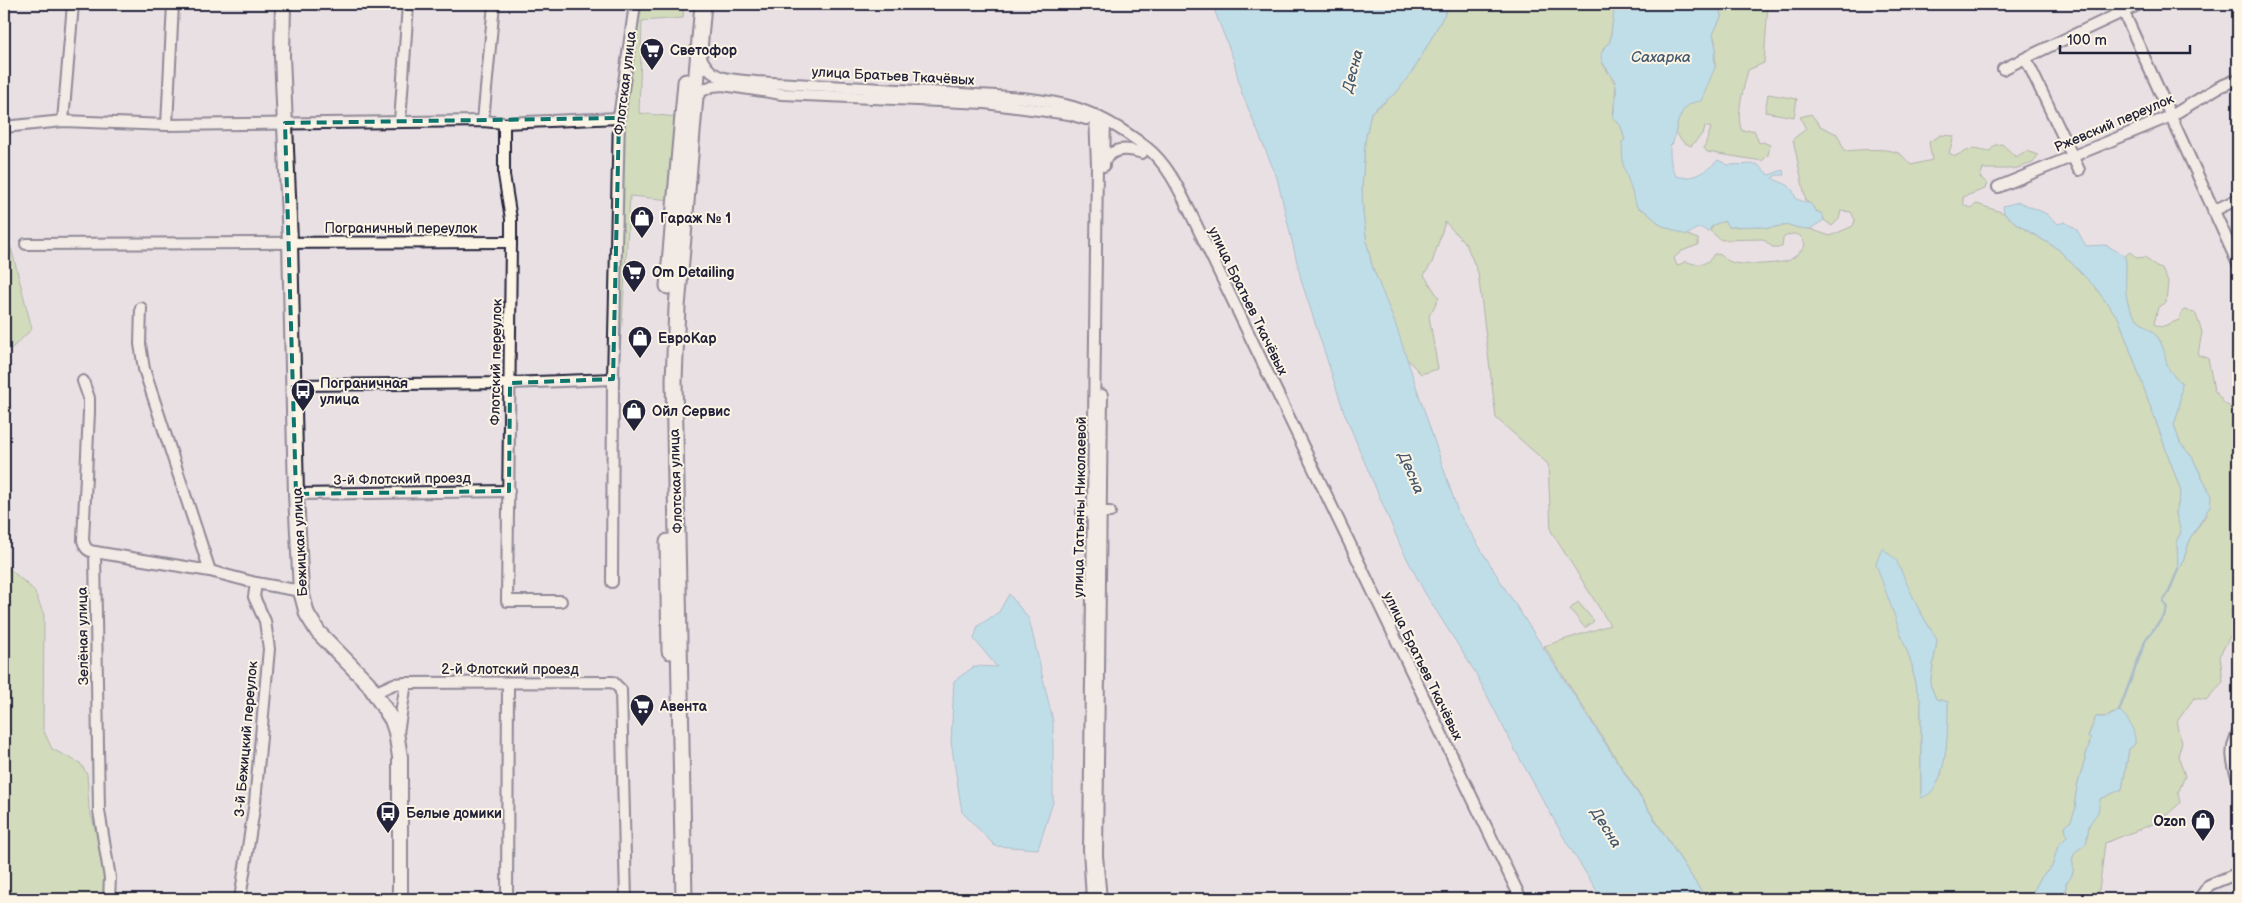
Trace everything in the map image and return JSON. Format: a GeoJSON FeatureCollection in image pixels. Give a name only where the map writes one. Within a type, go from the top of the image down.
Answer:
{"type":"FeatureCollection","features":[{"type":"Feature","properties":{"kind":"main road","name":"Флотская улица"},"geometry":{"type":"LineString","coordinates":[[673,899],[666,392],[667,310],[694,4]]}},
{"type":"Feature","properties":{"kind":"main road","name":"Флотская улица"},"geometry":{"type":"LineString","coordinates":[[684,899],[674,380],[677,307],[703,4]]}},
{"type":"Feature","properties":{"kind":"street"},"geometry":{"type":"LineString","coordinates":[[63,121],[73,4]]}},
{"type":"Feature","properties":{"kind":"street"},"geometry":{"type":"LineString","coordinates":[[167,125],[173,4]]}},
{"type":"Feature","properties":{"kind":"street","name":"Бежицкая улица"},"geometry":{"type":"LineString","coordinates":[[283,4],[282,56],[290,242],[296,494],[301,590],[309,618],[318,632],[368,683],[392,720],[400,757],[400,899]]}},
{"type":"Feature","properties":{"kind":"street"},"geometry":{"type":"LineString","coordinates":[[400,122],[408,4]]}},
{"type":"Feature","properties":{"kind":"street"},"geometry":{"type":"LineString","coordinates":[[483,121],[494,4]]}},
{"type":"Feature","properties":{"kind":"street","name":"Флотская улица"},"geometry":{"type":"LineString","coordinates":[[612,582],[613,379],[619,118],[635,4]]}},
{"type":"Feature","properties":{"kind":"street"},"geometry":{"type":"LineString","coordinates":[[2003,69],[2026,59],[2046,46],[2121,8],[2140,4]]}},
{"type":"Feature","properties":{"kind":"street"},"geometry":{"type":"LineString","coordinates":[[2121,8],[2238,264]]}},
{"type":"Feature","properties":{"kind":"street","name":"улица Братьев Ткачёвых"},"geometry":{"type":"LineString","coordinates":[[699,52],[704,65],[713,74],[724,78],[756,82],[1018,98],[1071,107],[1146,148],[1158,159],[1176,183],[1521,899]]}},
{"type":"Feature","properties":{"kind":"street"},"geometry":{"type":"LineString","coordinates":[[2026,59],[2079,170]]}},
{"type":"Feature","properties":{"kind":"street","name":"Ржевский переулок"},"geometry":{"type":"LineString","coordinates":[[1998,187],[2072,155],[2171,116],[2219,87],[2238,79]]}},
{"type":"Feature","properties":{"kind":"street","name":"улица Братьев Ткачёвых"},"geometry":{"type":"LineString","coordinates":[[696,98],[702,90],[712,86],[723,85],[756,92],[985,103],[1069,114],[1097,121],[1154,163],[1171,186],[1187,217],[1514,899]]}},
{"type":"Feature","properties":{"kind":"street"},"geometry":{"type":"LineString","coordinates":[[4,127],[63,121],[167,125],[483,121],[504,123],[619,118]]}},
{"type":"Feature","properties":{"kind":"street"},"geometry":{"type":"LineString","coordinates":[[1097,121],[1094,136],[1100,161],[1122,148],[1142,153]]}},
{"type":"Feature","properties":{"kind":"street","name":"улица Татьяны Николаевой"},"geometry":{"type":"LineString","coordinates":[[1097,121],[1100,161],[1101,512],[1097,856],[1101,899]]}},
{"type":"Feature","properties":{"kind":"street","name":"Флотский переулок"},"geometry":{"type":"LineString","coordinates":[[504,123],[504,175],[511,219],[507,601],[561,601]]}},
{"type":"Feature","properties":{"kind":"street"},"geometry":{"type":"LineString","coordinates":[[2213,211],[2238,199]]}},
{"type":"Feature","properties":{"kind":"street"},"geometry":{"type":"LineString","coordinates":[[26,244],[290,242]]}},
{"type":"Feature","properties":{"kind":"street","name":"Пограничный переулок"},"geometry":{"type":"LineString","coordinates":[[290,242],[511,242]]}},
{"type":"Feature","properties":{"kind":"street"},"geometry":{"type":"LineString","coordinates":[[141,308],[140,344],[144,369],[210,571]]}},
{"type":"Feature","properties":{"kind":"street"},"geometry":{"type":"LineString","coordinates":[[294,385],[510,383],[613,379]]}},
{"type":"Feature","properties":{"kind":"street"},"geometry":{"type":"LineString","coordinates":[[83,381],[89,398],[83,540],[84,547],[88,551],[210,571],[256,583],[301,590]]}},
{"type":"Feature","properties":{"kind":"street","name":"3-й Флотский проезд"},"geometry":{"type":"LineString","coordinates":[[296,494],[508,491]]}},
{"type":"Feature","properties":{"kind":"street"},"geometry":{"type":"LineString","coordinates":[[1082,512],[1101,512]]}},
{"type":"Feature","properties":{"kind":"street","name":"улица Татьяны Николаевой"},"geometry":{"type":"LineString","coordinates":[[1092,899],[1089,849],[1101,512]]}},
{"type":"Feature","properties":{"kind":"street","name":"Зелёная улица"},"geometry":{"type":"LineString","coordinates":[[95,552],[99,811],[110,878],[109,899]]}},
{"type":"Feature","properties":{"kind":"street","name":"3-й Бежицкий переулок"},"geometry":{"type":"LineString","coordinates":[[240,899],[255,802],[269,648],[265,621],[254,597],[256,583]]}},
{"type":"Feature","properties":{"kind":"street","name":"2-й Флотский проезд"},"geometry":{"type":"LineString","coordinates":[[374,693],[394,684],[406,683],[613,682],[620,690],[626,899]]}},
{"type":"Feature","properties":{"kind":"street"},"geometry":{"type":"LineString","coordinates":[[397,737],[406,683]]}},
{"type":"Feature","properties":{"kind":"street"},"geometry":{"type":"LineString","coordinates":[[507,899],[508,684]]}},
{"type":"Feature","properties":{"kind":"street"},"geometry":{"type":"LineString","coordinates":[[2238,733],[2231,752],[2238,779]]}},
{"type":"Feature","properties":{"kind":"street"},"geometry":{"type":"LineString","coordinates":[[2198,899],[2209,885],[2238,872]]}},
{"type":"Feature","properties":{"kind":"highlighted area"},"geometry":{"type":"Polygon","coordinates":[[[619,118],[613,379],[510,383],[509,491],[296,494],[285,123],[619,118]]]}},
{"type":"Feature","properties":{"kind":"green space"},"geometry":{"type":"Polygon","coordinates":[[[642,4],[684,4],[683,18],[642,21],[639,113],[676,117],[671,200],[630,196],[620,353],[616,352],[624,125],[642,4]]]}},
{"type":"Feature","properties":{"kind":"green space"},"geometry":{"type":"Polygon","coordinates":[[[1450,4],[1615,4],[1610,42],[1603,48],[1603,64],[1616,85],[1613,117],[1621,126],[1625,140],[1622,142],[1637,207],[1645,211],[1661,225],[1698,239],[1698,245],[1682,251],[1674,258],[1677,266],[1686,261],[1702,264],[1709,261],[1714,254],[1736,263],[1779,263],[1790,260],[1805,246],[1802,238],[1794,234],[1783,238],[1782,247],[1772,247],[1763,239],[1721,240],[1710,231],[1713,225],[1724,221],[1729,227],[1758,226],[1767,228],[1789,225],[1810,229],[1830,236],[1853,226],[1855,220],[1851,212],[1841,211],[1839,219],[1832,226],[1824,220],[1822,214],[1806,201],[1793,139],[1806,129],[1800,117],[1811,114],[1820,126],[1837,134],[1845,151],[1889,150],[1901,155],[1911,165],[1932,160],[1929,142],[1941,135],[1954,136],[1949,153],[1955,156],[1974,148],[1990,151],[1995,145],[2002,144],[2016,157],[2026,151],[2038,155],[2033,163],[2014,169],[1983,169],[1980,177],[1987,183],[1985,189],[1963,197],[1964,205],[1970,208],[1977,204],[2004,213],[2017,224],[2058,249],[2094,286],[2119,319],[2181,491],[2176,513],[2181,532],[2177,540],[2178,568],[2182,565],[2190,539],[2206,515],[2211,495],[2192,457],[2180,443],[2174,425],[2179,408],[2181,383],[2168,368],[2158,338],[2133,314],[2127,302],[2125,256],[2130,252],[2137,258],[2145,257],[2156,267],[2162,269],[2168,282],[2166,303],[2158,307],[2154,324],[2161,327],[2179,320],[2184,310],[2195,312],[2202,332],[2198,355],[2208,358],[2214,390],[2225,404],[2238,411],[2238,577],[2231,612],[2234,620],[2233,631],[2220,655],[2223,682],[2206,700],[2194,698],[2178,720],[2177,727],[2182,742],[2178,756],[2185,776],[2178,793],[2180,803],[2167,815],[2158,812],[2152,817],[2153,824],[2105,843],[2098,899],[2059,899],[2066,894],[2066,883],[2073,872],[2072,859],[2075,852],[2086,844],[2089,825],[2100,799],[2122,789],[2129,749],[2135,744],[2112,713],[2107,717],[2096,717],[2088,736],[2091,738],[2077,787],[2076,808],[2071,821],[2065,826],[2067,837],[2058,846],[2052,867],[2042,876],[2029,899],[1706,899],[1544,646],[1610,625],[1551,531],[1548,464],[1496,418],[1478,273],[1466,244],[1445,222],[1432,263],[1424,275],[1439,298],[1429,316],[1438,369],[1421,374],[1406,358],[1372,266],[1363,214],[1362,188],[1365,141],[1371,112],[1384,103],[1416,66],[1450,4]],[[1919,610],[1912,665],[1915,684],[1921,702],[1921,798],[1941,775],[1946,749],[1948,702],[1936,699],[1930,684],[1937,640],[1919,610]]]}},
{"type":"Feature","properties":{"kind":"green space"},"geometry":{"type":"Polygon","coordinates":[[[1719,4],[1768,4],[1764,63],[1748,70],[1739,117],[1742,131],[1754,130],[1759,143],[1763,142],[1770,145],[1768,155],[1762,161],[1707,152],[1704,148],[1711,128],[1705,126],[1704,132],[1691,146],[1683,142],[1675,132],[1679,115],[1687,105],[1694,101],[1715,67],[1715,41],[1713,34],[1721,17],[1719,4]]]}},
{"type":"Feature","properties":{"kind":"green space"},"geometry":{"type":"Polygon","coordinates":[[[1768,94],[1797,99],[1794,117],[1765,112],[1768,94]]]}},
{"type":"Feature","properties":{"kind":"green space"},"geometry":{"type":"Polygon","coordinates":[[[4,233],[12,251],[32,329],[12,348],[4,351],[4,233]]]}},
{"type":"Feature","properties":{"kind":"green space"},"geometry":{"type":"Polygon","coordinates":[[[4,415],[6,438],[6,566],[34,590],[44,615],[43,729],[52,749],[80,763],[87,774],[89,808],[116,899],[4,899],[4,415]]]}},
{"type":"Feature","properties":{"kind":"green space"},"geometry":{"type":"Polygon","coordinates":[[[1578,602],[1594,621],[1585,628],[1570,609],[1578,602]]]}},
{"type":"Feature","properties":{"kind":"water","name":"Десна"},"geometry":{"type":"Polygon","coordinates":[[[1212,4],[1450,4],[1416,66],[1397,92],[1371,112],[1365,141],[1362,188],[1363,214],[1372,266],[1396,326],[1458,512],[1504,587],[1706,899],[1602,899],[1567,843],[1515,750],[1475,672],[1425,593],[1401,547],[1344,412],[1302,283],[1277,178],[1241,91],[1234,61],[1212,4]]]}},
{"type":"Feature","properties":{"kind":"water","name":"Сахарка"},"geometry":{"type":"Polygon","coordinates":[[[1615,4],[1719,4],[1721,17],[1713,34],[1716,49],[1714,54],[1715,67],[1701,101],[1694,102],[1688,106],[1680,116],[1673,143],[1670,146],[1671,161],[1676,176],[1688,177],[1699,174],[1718,160],[1728,165],[1757,164],[1769,175],[1783,170],[1784,175],[1777,175],[1772,178],[1790,187],[1796,199],[1811,204],[1815,211],[1822,214],[1824,220],[1810,229],[1789,225],[1767,228],[1758,226],[1729,227],[1724,221],[1713,225],[1707,232],[1699,228],[1686,235],[1661,225],[1645,211],[1637,207],[1623,164],[1622,142],[1625,140],[1621,126],[1613,117],[1616,102],[1616,86],[1614,79],[1601,59],[1601,54],[1610,42],[1615,4]]]}},
{"type":"Feature","properties":{"kind":"water"},"geometry":{"type":"Polygon","coordinates":[[[2019,202],[2045,213],[2058,224],[2065,222],[2077,230],[2086,246],[2106,245],[2125,256],[2126,296],[2130,309],[2158,338],[2164,350],[2168,368],[2182,383],[2179,408],[2174,425],[2180,443],[2192,457],[2211,496],[2210,506],[2190,539],[2182,565],[2178,569],[2177,540],[2181,532],[2176,513],[2181,491],[2119,319],[2094,286],[2058,249],[2017,224],[2004,213],[2003,206],[2019,202]]]}},
{"type":"Feature","properties":{"kind":"water"},"geometry":{"type":"Polygon","coordinates":[[[1882,548],[1896,560],[1919,610],[1937,640],[1930,684],[1936,699],[1948,702],[1946,750],[1941,774],[1931,792],[1921,798],[1921,702],[1915,684],[1912,665],[1876,564],[1882,548]]]}},
{"type":"Feature","properties":{"kind":"water"},"geometry":{"type":"Polygon","coordinates":[[[1009,594],[1029,619],[1053,721],[1053,802],[1038,849],[995,846],[962,812],[951,742],[954,681],[975,666],[997,667],[974,639],[978,626],[999,612],[1009,594]]]}},
{"type":"Feature","properties":{"kind":"water"},"geometry":{"type":"Polygon","coordinates":[[[2119,711],[2129,721],[2135,740],[2135,744],[2129,749],[2122,789],[2100,799],[2098,812],[2089,825],[2086,844],[2075,852],[2072,859],[2073,872],[2066,883],[2066,894],[2059,899],[2029,899],[2042,876],[2052,867],[2058,846],[2067,837],[2065,826],[2071,821],[2076,808],[2077,787],[2091,738],[2088,737],[2096,717],[2107,717],[2119,711]]]}},
{"type":"Feature","properties":{"kind":"waterway"},"geometry":{"type":"LineString","coordinates":[[2119,711],[2146,639],[2164,616],[2167,608],[2163,601],[2169,592],[2178,569]]}},
{"type":"Feature","properties":{"kind":"place","name":"Светофор"},"geometry":{"type":"Point","coordinates":[652,71]}},
{"type":"Feature","properties":{"kind":"place","name":"Гараж № 1"},"geometry":{"type":"Point","coordinates":[642,239]}},
{"type":"Feature","properties":{"kind":"place","name":"Om Detailing"},"geometry":{"type":"Point","coordinates":[634,293]}},
{"type":"Feature","properties":{"kind":"place","name":"ЕвроКар"},"geometry":{"type":"Point","coordinates":[640,359]}},
{"type":"Feature","properties":{"kind":"place","name":"Пограничная улица"},"geometry":{"type":"Point","coordinates":[303,412]}},
{"type":"Feature","properties":{"kind":"place","name":"Ойл Сервис"},"geometry":{"type":"Point","coordinates":[634,432]}},
{"type":"Feature","properties":{"kind":"place","name":"Авента"},"geometry":{"type":"Point","coordinates":[642,727]}},
{"type":"Feature","properties":{"kind":"place","name":"Белые домики"},"geometry":{"type":"Point","coordinates":[388,834]}},
{"type":"Feature","properties":{"kind":"place","name":"Ozon"},"geometry":{"type":"Point","coordinates":[2203,842]}}]}
